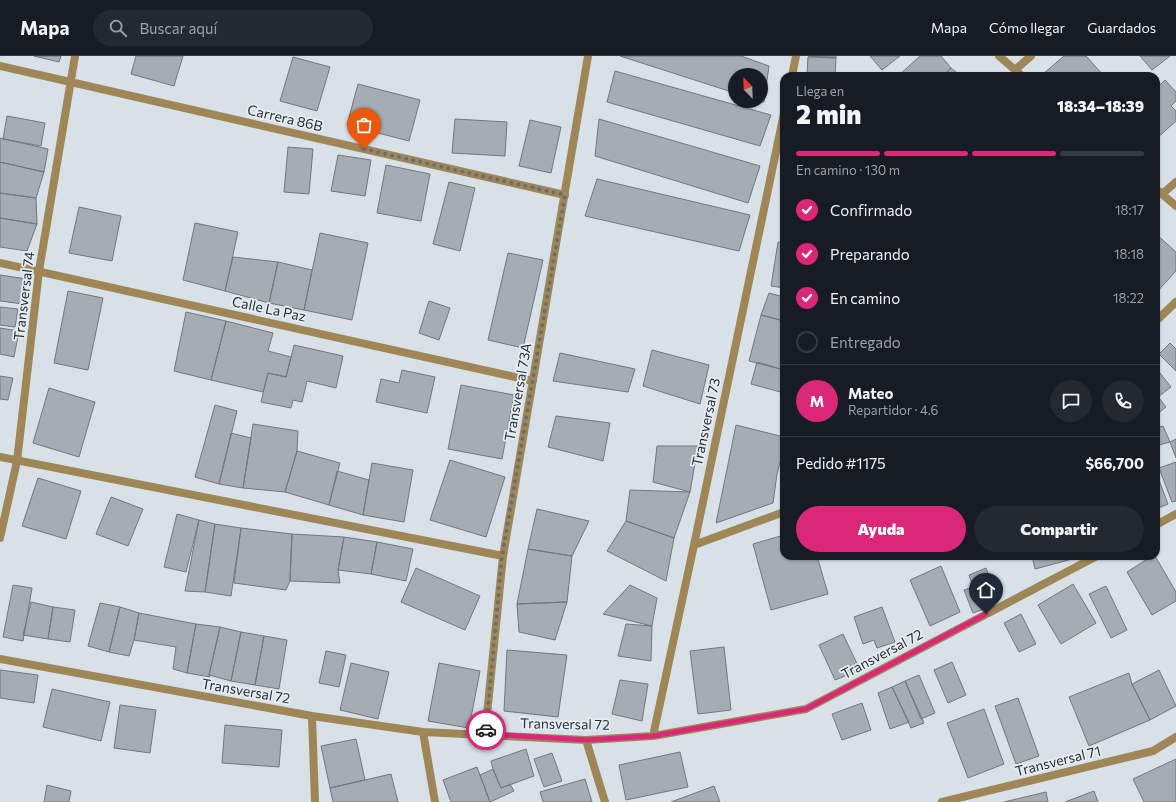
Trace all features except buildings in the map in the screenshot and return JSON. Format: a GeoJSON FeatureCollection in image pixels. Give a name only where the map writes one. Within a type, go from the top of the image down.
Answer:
{"type":"FeatureCollection","features":[{"type":"Feature","properties":{"kind":"street","name":"Transversal 74"},"geometry":{"type":"LineString","coordinates":[[0,538],[17,461],[39,272],[75,56]]}},
{"type":"Feature","properties":{"kind":"street","name":"Transversal 73A"},"geometry":{"type":"LineString","coordinates":[[485,734],[502,556],[588,56]]}},
{"type":"Feature","properties":{"kind":"street"},"geometry":{"type":"LineString","coordinates":[[793,72],[796,56]]}},
{"type":"Feature","properties":{"kind":"street"},"geometry":{"type":"LineString","coordinates":[[999,56],[1017,72]]}},
{"type":"Feature","properties":{"kind":"street"},"geometry":{"type":"LineString","coordinates":[[1015,70],[1030,56]]}},
{"type":"Feature","properties":{"kind":"street","name":"Carrera 86B"},"geometry":{"type":"LineString","coordinates":[[0,66],[565,195]]}},
{"type":"Feature","properties":{"kind":"street","name":"Transversal 73"},"geometry":{"type":"LineString","coordinates":[[653,736],[780,132]]}},
{"type":"Feature","properties":{"kind":"street"},"geometry":{"type":"LineString","coordinates":[[1160,191],[1176,182]]}},
{"type":"Feature","properties":{"kind":"street"},"geometry":{"type":"LineString","coordinates":[[1160,193],[1176,206]]}},
{"type":"Feature","properties":{"kind":"street","name":"Calle La Paz"},"geometry":{"type":"LineString","coordinates":[[0,263],[533,381]]}},
{"type":"Feature","properties":{"kind":"street"},"geometry":{"type":"LineString","coordinates":[[1160,317],[1176,302]]}},
{"type":"Feature","properties":{"kind":"street"},"geometry":{"type":"LineString","coordinates":[[0,457],[502,556]]}},
{"type":"Feature","properties":{"kind":"street"},"geometry":{"type":"LineString","coordinates":[[694,545],[780,513]]}},
{"type":"Feature","properties":{"kind":"street"},"geometry":{"type":"LineString","coordinates":[[1160,523],[1176,514]]}},
{"type":"Feature","properties":{"kind":"street","name":"Transversal 72"},"geometry":{"type":"LineString","coordinates":[[0,659],[312,716],[422,732],[586,740],[653,736],[806,709],[1089,560]]}},
{"type":"Feature","properties":{"kind":"street"},"geometry":{"type":"LineString","coordinates":[[312,716],[315,802]]}},
{"type":"Feature","properties":{"kind":"street"},"geometry":{"type":"LineString","coordinates":[[422,732],[436,802]]}},
{"type":"Feature","properties":{"kind":"street","name":"Transversal 71"},"geometry":{"type":"LineString","coordinates":[[944,802],[1153,751],[1176,736]]}},
{"type":"Feature","properties":{"kind":"street"},"geometry":{"type":"LineString","coordinates":[[586,740],[605,802]]}},
{"type":"Feature","properties":{"kind":"way so far"},"geometry":{"type":"LineString","coordinates":[[364,149],[565,195],[502,556],[486,730]]}},
{"type":"Feature","properties":{"kind":"route"},"geometry":{"type":"LineString","coordinates":[[486,730],[485,734],[586,740],[653,736],[806,709],[986,614]]}}]}
